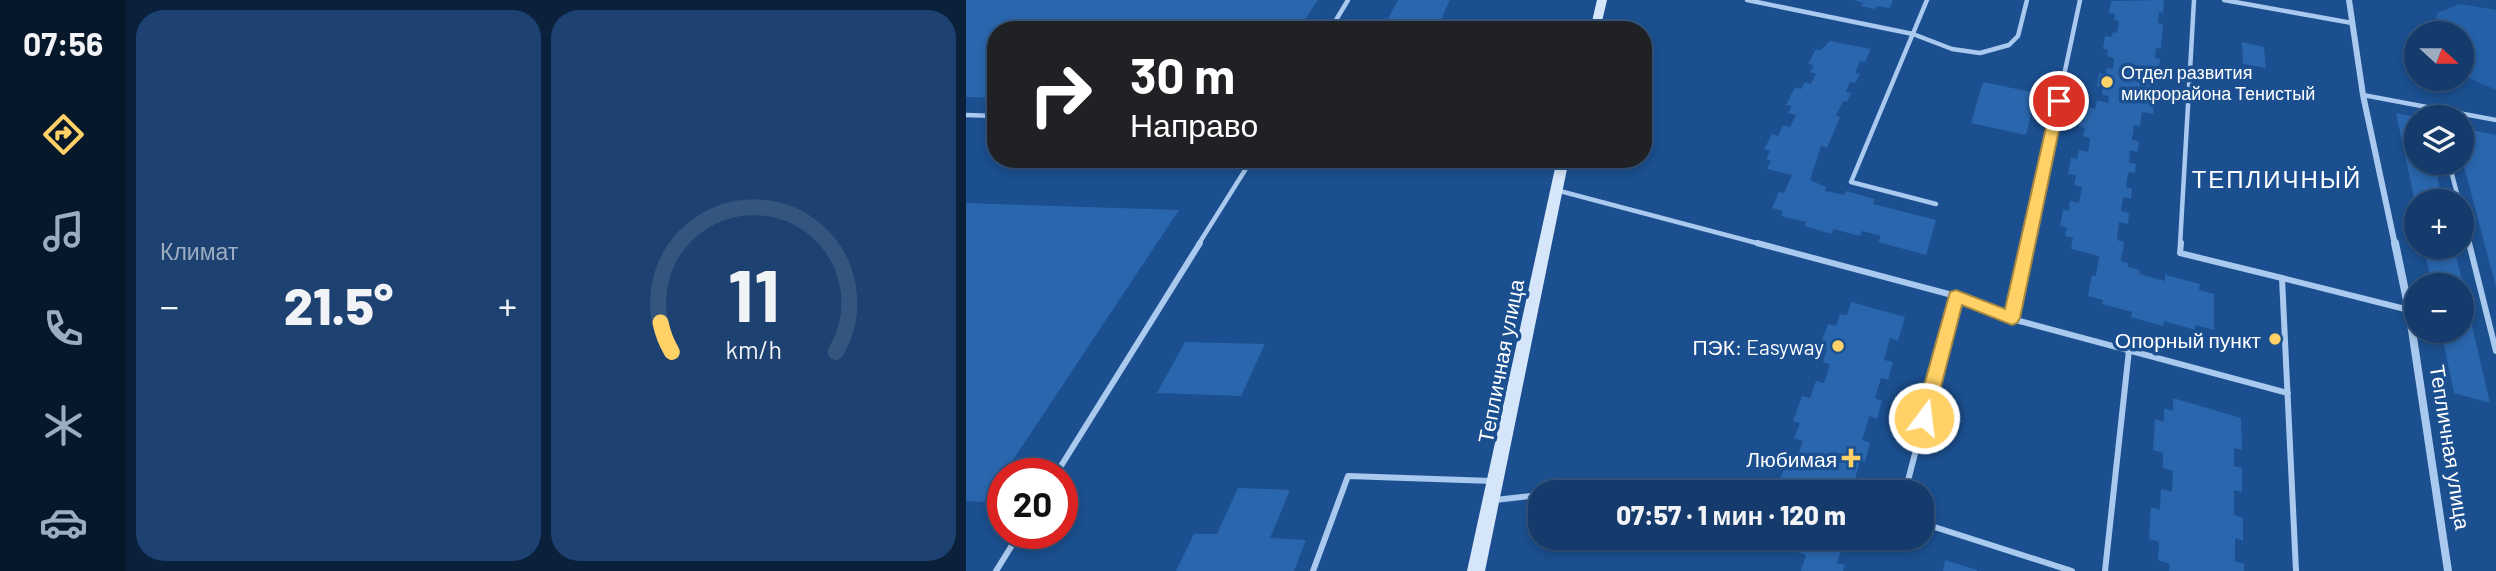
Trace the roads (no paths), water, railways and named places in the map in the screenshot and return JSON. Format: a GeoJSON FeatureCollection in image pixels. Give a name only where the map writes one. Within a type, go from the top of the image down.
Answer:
{"type":"FeatureCollection","features":[{"type":"Feature","properties":{"kind":"street"},"geometry":{"type":"LineString","coordinates":[[1597,21],[1602,0]]}},
{"type":"Feature","properties":{"kind":"street","name":"Тепличная улица"},"geometry":{"type":"LineString","coordinates":[[2348,0],[2363,95],[2404,287]]}},
{"type":"Feature","properties":{"kind":"street","name":"Тепличная улица"},"geometry":{"type":"LineString","coordinates":[[1476,571],[1561,168]]}},
{"type":"Feature","properties":{"kind":"street","name":"Тепличная улица"},"geometry":{"type":"LineString","coordinates":[[2414,343],[2448,571]]}},
{"type":"Feature","properties":{"kind":"lane"},"geometry":{"type":"LineString","coordinates":[[1335,21],[1348,0]]}},
{"type":"Feature","properties":{"kind":"lane"},"geometry":{"type":"LineString","coordinates":[[1747,0],[1913,34],[1952,49],[1980,53],[2009,45],[2018,36],[2026,0]]}},
{"type":"Feature","properties":{"kind":"lane"},"geometry":{"type":"LineString","coordinates":[[1927,0],[1852,182],[1936,204]]}},
{"type":"Feature","properties":{"kind":"lane"},"geometry":{"type":"LineString","coordinates":[[2012,318],[2080,0]]}},
{"type":"Feature","properties":{"kind":"lane"},"geometry":{"type":"LineString","coordinates":[[2194,0],[2180,253],[2404,309]]}},
{"type":"Feature","properties":{"kind":"lane"},"geometry":{"type":"LineString","coordinates":[[2224,0],[2352,23]]}},
{"type":"Feature","properties":{"kind":"lane"},"geometry":{"type":"LineString","coordinates":[[2276,0],[2277,9]]}},
{"type":"Feature","properties":{"kind":"lane"},"geometry":{"type":"LineString","coordinates":[[2363,95],[2415,105]]}},
{"type":"Feature","properties":{"kind":"lane"},"geometry":{"type":"LineString","coordinates":[[966,115],[987,116]]}},
{"type":"Feature","properties":{"kind":"lane"},"geometry":{"type":"LineString","coordinates":[[2474,116],[2496,120]]}},
{"type":"Feature","properties":{"kind":"lane"},"geometry":{"type":"LineString","coordinates":[[1066,458],[1246,168]]}},
{"type":"Feature","properties":{"kind":"lane"},"geometry":{"type":"LineString","coordinates":[[1556,190],[1956,296],[2012,318],[2288,393]]}},
{"type":"Feature","properties":{"kind":"lane"},"geometry":{"type":"LineString","coordinates":[[2473,259],[2496,351]]}},
{"type":"Feature","properties":{"kind":"lane"},"geometry":{"type":"LineString","coordinates":[[2282,278],[2296,571]]}},
{"type":"Feature","properties":{"kind":"lane"},"geometry":{"type":"LineString","coordinates":[[1908,480],[1956,296]]}},
{"type":"Feature","properties":{"kind":"lane"},"geometry":{"type":"LineString","coordinates":[[2105,571],[2129,350]]}},
{"type":"Feature","properties":{"kind":"lane"},"geometry":{"type":"LineString","coordinates":[[1313,571],[1348,476],[1497,481]]}},
{"type":"Feature","properties":{"kind":"lane"},"geometry":{"type":"LineString","coordinates":[[1492,501],[1528,496]]}},
{"type":"Feature","properties":{"kind":"lane"},"geometry":{"type":"LineString","coordinates":[[1934,527],[2072,571]]}},
{"type":"Feature","properties":{"kind":"lane"},"geometry":{"type":"LineString","coordinates":[[996,571],[1010,549]]}},
{"type":"Feature","properties":{"kind":"place","name":"Отдел развития микрорайона Тенистый"},"geometry":{"type":"Point","coordinates":[2107,82]}},
{"type":"Feature","properties":{"kind":"place","name":"Опорный пункт"},"geometry":{"type":"Point","coordinates":[2275,339]}},
{"type":"Feature","properties":{"kind":"place","name":"ПЭК: Easyway"},"geometry":{"type":"Point","coordinates":[1838,346]}},
{"type":"Feature","properties":{"kind":"place","name":"Любимая"},"geometry":{"type":"Point","coordinates":[1851,458]}},
{"type":"Feature","properties":{"kind":"district","name":"ТЕПЛИЧНЫЙ"},"geometry":{"type":"Point","coordinates":[2277,178]}}]}
